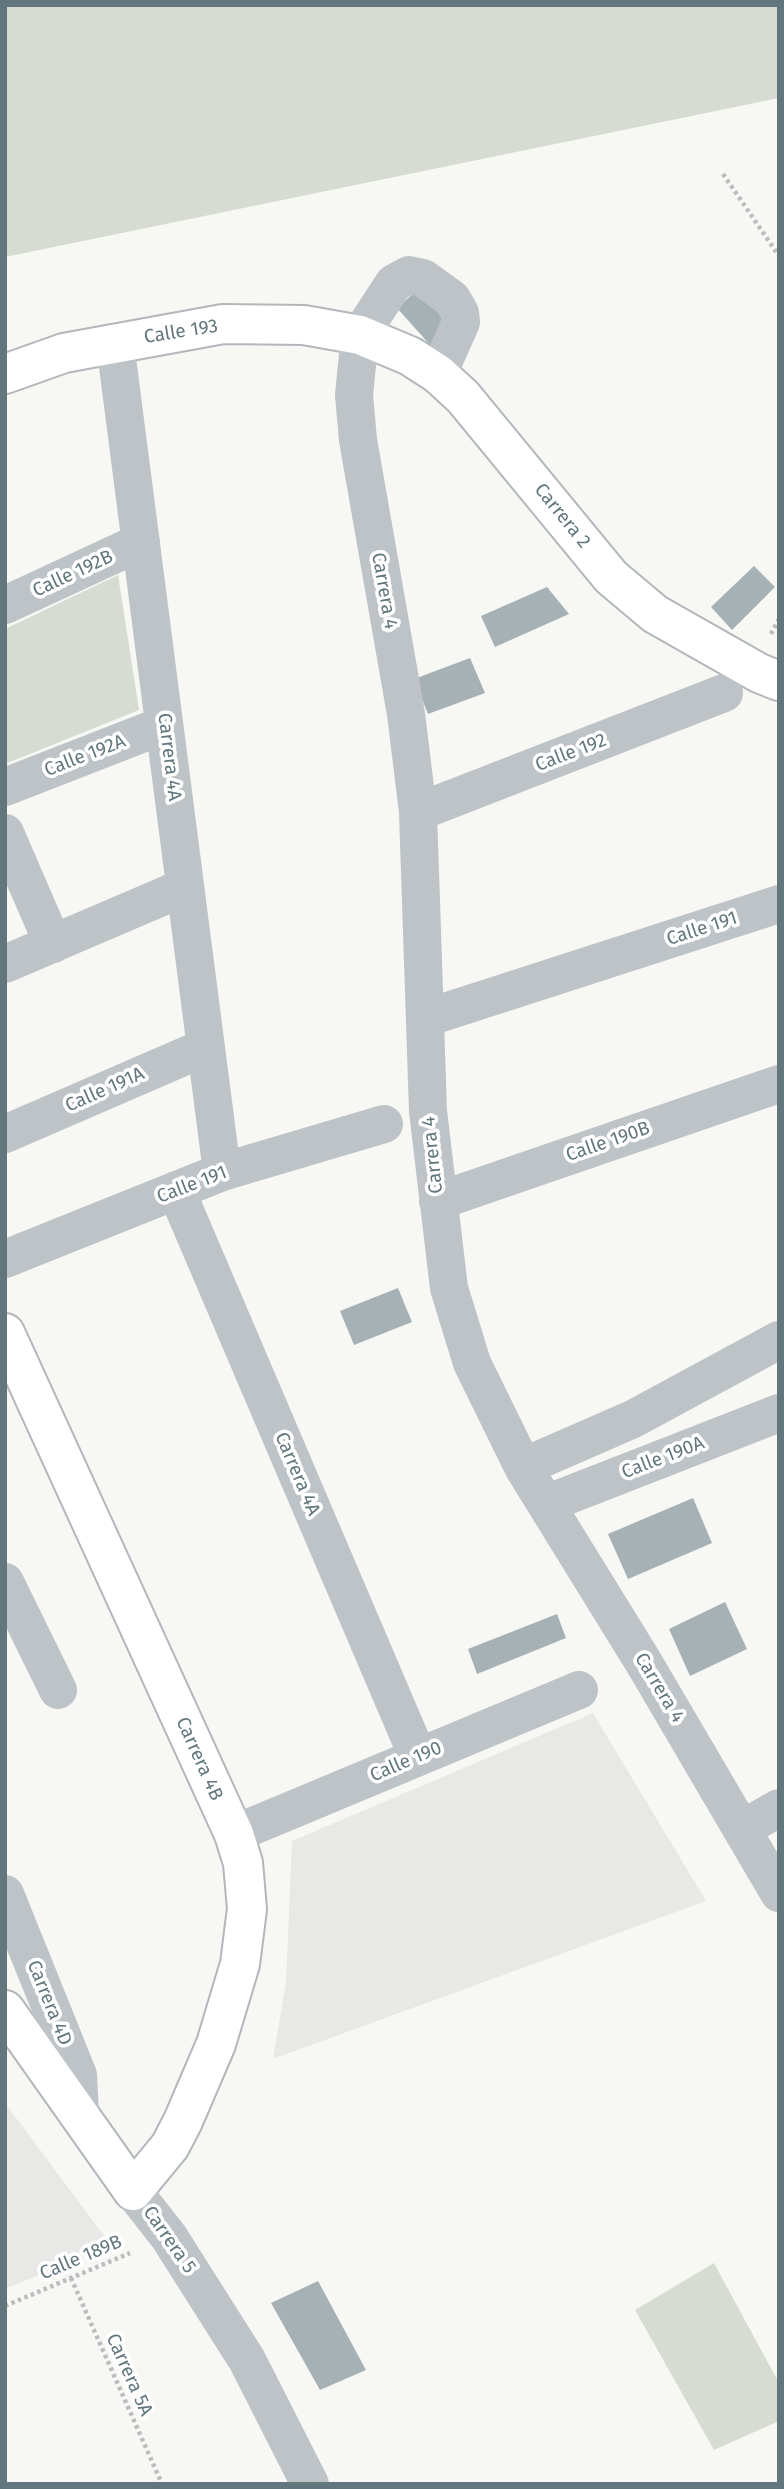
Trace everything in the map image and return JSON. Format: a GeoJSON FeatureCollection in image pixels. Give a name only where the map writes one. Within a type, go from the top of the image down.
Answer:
{"type":"FeatureCollection","features":[{"type":"Feature","properties":{"kind":"main road","name":"Calle 193"},"geometry":{"type":"LineString","coordinates":[[5,374],[64,353],[223,324],[304,325],[360,335]]}},
{"type":"Feature","properties":{"kind":"main road","name":"Carrera 2"},"geometry":{"type":"LineString","coordinates":[[360,335],[410,356],[438,374],[463,397],[611,577],[655,614],[701,642],[779,681]]}},
{"type":"Feature","properties":{"kind":"main road","name":"Carrera 4B"},"geometry":{"type":"LineString","coordinates":[[5,1333],[233,1834],[243,1863],[247,1909],[240,1964],[216,2044],[170,2146],[133,2191]]}},
{"type":"Feature","properties":{"kind":"main road","name":"Carrera 5"},"geometry":{"type":"LineString","coordinates":[[5,2010],[133,2191]]}},
{"type":"Feature","properties":{"kind":"street"},"geometry":{"type":"LineString","coordinates":[[360,335],[394,283],[409,275],[423,278],[452,299],[460,313],[461,322],[438,374]]}},
{"type":"Feature","properties":{"kind":"street","name":"Carrera 4"},"geometry":{"type":"LineString","coordinates":[[360,335],[354,394],[358,440],[406,714],[418,813],[428,1111],[449,1287],[468,1351],[523,1467],[644,1663],[779,1893]]}},
{"type":"Feature","properties":{"kind":"street","name":"Carrera 4A"},"geometry":{"type":"LineString","coordinates":[[115,342],[222,1172]]}},
{"type":"Feature","properties":{"kind":"street","name":"Calle 192B"},"geometry":{"type":"LineString","coordinates":[[5,605],[141,542]]}},
{"type":"Feature","properties":{"kind":"street","name":"Calle 192"},"geometry":{"type":"LineString","coordinates":[[418,813],[724,693]]}},
{"type":"Feature","properties":{"kind":"street","name":"Calle 192A"},"geometry":{"type":"LineString","coordinates":[[5,787],[164,725]]}},
{"type":"Feature","properties":{"kind":"street"},"geometry":{"type":"LineString","coordinates":[[5,833],[53,944]]}},
{"type":"Feature","properties":{"kind":"street"},"geometry":{"type":"LineString","coordinates":[[5,964],[185,887]]}},
{"type":"Feature","properties":{"kind":"street","name":"Calle 191"},"geometry":{"type":"LineString","coordinates":[[426,1018],[779,904]]}},
{"type":"Feature","properties":{"kind":"street","name":"Calle 191A"},"geometry":{"type":"LineString","coordinates":[[5,1134],[206,1046]]}},
{"type":"Feature","properties":{"kind":"street","name":"Calle 190B"},"geometry":{"type":"LineString","coordinates":[[438,1201],[779,1083]]}},
{"type":"Feature","properties":{"kind":"street","name":"Calle 191"},"geometry":{"type":"LineString","coordinates":[[5,1259],[222,1172],[384,1124]]}},
{"type":"Feature","properties":{"kind":"street","name":"Carrera 4A"},"geometry":{"type":"LineString","coordinates":[[176,1190],[418,1757]]}},
{"type":"Feature","properties":{"kind":"street"},"geometry":{"type":"LineString","coordinates":[[523,1467],[633,1419],[779,1340]]}},
{"type":"Feature","properties":{"kind":"street","name":"Calle 190A"},"geometry":{"type":"LineString","coordinates":[[546,1504],[779,1413]]}},
{"type":"Feature","properties":{"kind":"street"},"geometry":{"type":"LineString","coordinates":[[5,1582],[58,1690]]}},
{"type":"Feature","properties":{"kind":"street","name":"Calle 190"},"geometry":{"type":"LineString","coordinates":[[233,1834],[579,1690]]}},
{"type":"Feature","properties":{"kind":"street"},"geometry":{"type":"LineString","coordinates":[[742,1829],[779,1808]]}},
{"type":"Feature","properties":{"kind":"street","name":"Carrera 4D"},"geometry":{"type":"LineString","coordinates":[[5,1894],[78,2075],[80,2115]]}},
{"type":"Feature","properties":{"kind":"street","name":"Carrera 5"},"geometry":{"type":"LineString","coordinates":[[133,2191],[169,2237],[247,2360],[310,2484]]}},
{"type":"Feature","properties":{"kind":"path"},"geometry":{"type":"LineString","coordinates":[[723,174],[779,257]]}},
{"type":"Feature","properties":{"kind":"path","name":"Calle 189B"},"geometry":{"type":"LineString","coordinates":[[5,2306],[169,2237]]}},
{"type":"Feature","properties":{"kind":"path","name":"Carrera 5A"},"geometry":{"type":"LineString","coordinates":[[71,2278],[162,2484]]}},
{"type":"Feature","properties":{"kind":"shaded area"},"geometry":{"type":"Polygon","coordinates":[[[5,5],[779,5],[779,98],[5,257],[5,5]]]}},
{"type":"Feature","properties":{"kind":"shaded area"},"geometry":{"type":"Polygon","coordinates":[[[118,575],[139,710],[5,764],[5,629],[118,575]]]}},
{"type":"Feature","properties":{"kind":"shaded area"},"geometry":{"type":"Polygon","coordinates":[[[593,1713],[706,1901],[273,2059],[286,1982],[292,1841],[593,1713]]]}},
{"type":"Feature","properties":{"kind":"shaded area"},"geometry":{"type":"Polygon","coordinates":[[[5,2103],[111,2245],[5,2289],[5,2103]]]}},
{"type":"Feature","properties":{"kind":"shaded area"},"geometry":{"type":"Polygon","coordinates":[[[714,2263],[779,2383],[779,2421],[714,2450],[635,2310],[714,2263]]]}},
{"type":"Feature","properties":{"kind":"building"},"geometry":{"type":"Polygon","coordinates":[[[423,285],[456,324],[431,346],[397,308],[423,285]]]}},
{"type":"Feature","properties":{"kind":"building"},"geometry":{"type":"Polygon","coordinates":[[[754,566],[775,587],[732,630],[711,607],[754,566]]]}},
{"type":"Feature","properties":{"kind":"building"},"geometry":{"type":"Polygon","coordinates":[[[547,587],[569,614],[495,647],[481,616],[547,587]]]}},
{"type":"Feature","properties":{"kind":"building"},"geometry":{"type":"Polygon","coordinates":[[[470,658],[485,693],[428,714],[414,679],[470,658]]]}},
{"type":"Feature","properties":{"kind":"building"},"geometry":{"type":"Polygon","coordinates":[[[398,1288],[412,1322],[354,1345],[340,1311],[398,1288]]]}},
{"type":"Feature","properties":{"kind":"building"},"geometry":{"type":"Polygon","coordinates":[[[693,1498],[712,1543],[628,1579],[608,1534],[693,1498]]]}},
{"type":"Feature","properties":{"kind":"building"},"geometry":{"type":"Polygon","coordinates":[[[725,1602],[747,1649],[690,1676],[669,1629],[725,1602]]]}},
{"type":"Feature","properties":{"kind":"building"},"geometry":{"type":"Polygon","coordinates":[[[557,1614],[566,1638],[477,1674],[468,1649],[557,1614]]]}},
{"type":"Feature","properties":{"kind":"building"},"geometry":{"type":"Polygon","coordinates":[[[318,2281],[366,2370],[320,2390],[271,2303],[318,2281]]]}}]}
